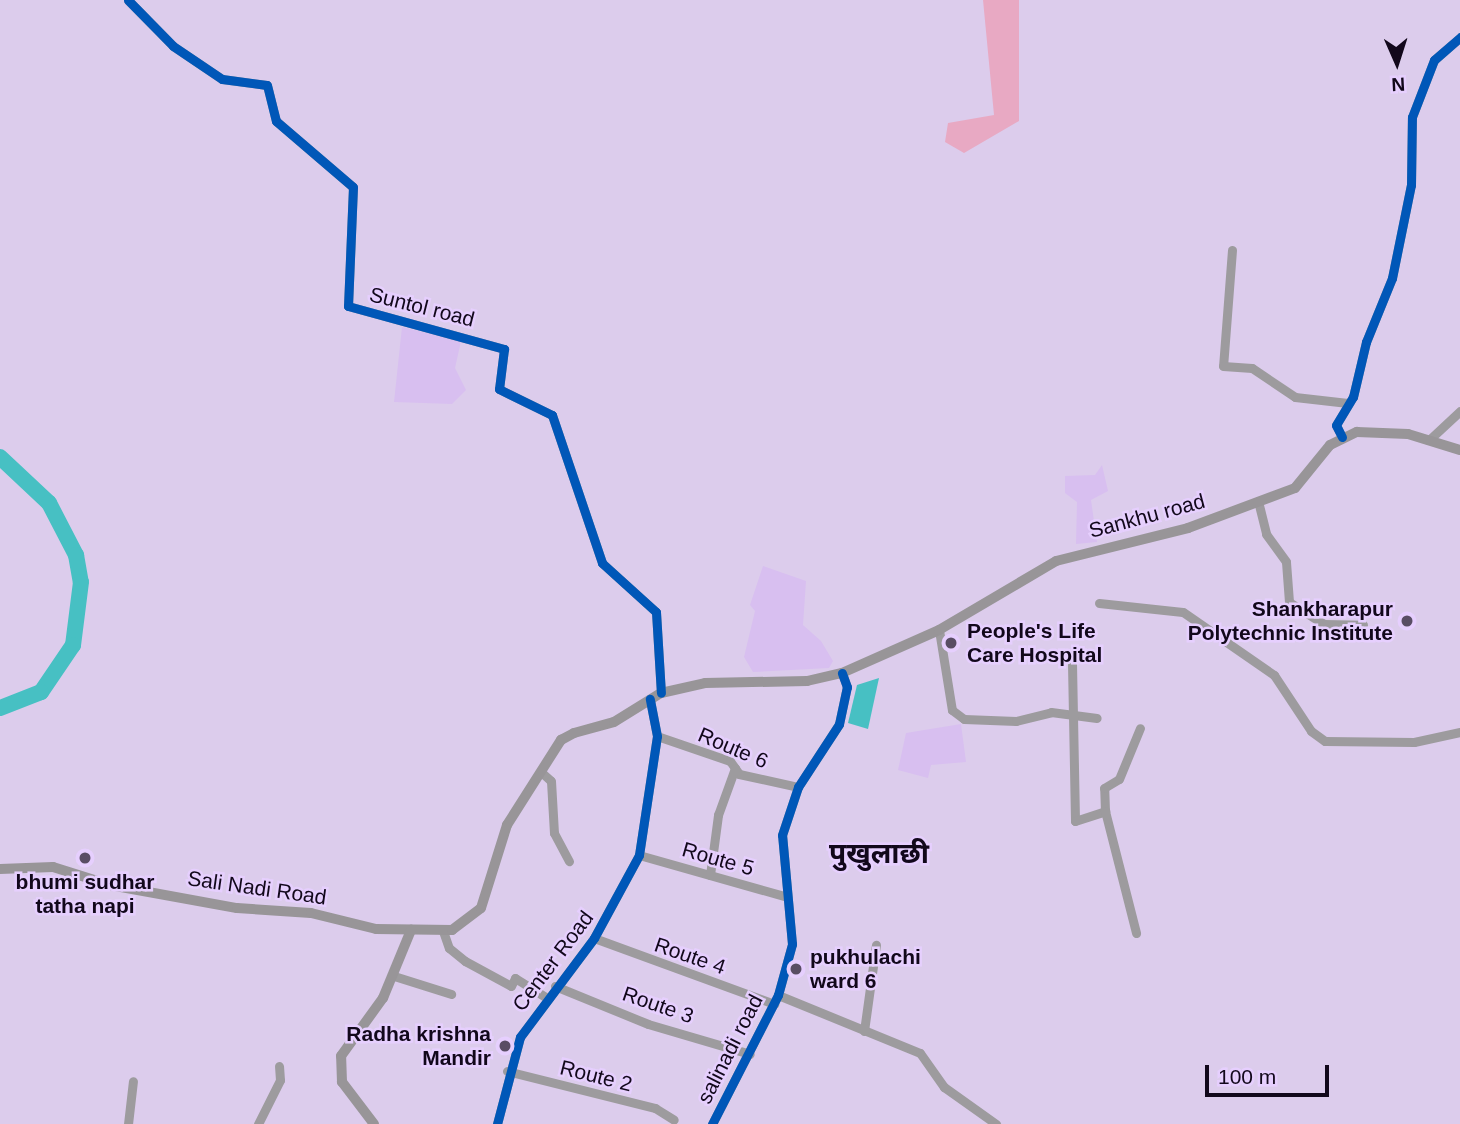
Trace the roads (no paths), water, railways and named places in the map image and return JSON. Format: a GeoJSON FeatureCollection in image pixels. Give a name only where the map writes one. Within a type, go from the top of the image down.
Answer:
{"type":"FeatureCollection","features":[{"type":"Feature","properties":{"kind":"main road"},"geometry":{"type":"LineString","coordinates":[[1342,437],[1379,431],[1430,439],[1460,450]]}},
{"type":"Feature","properties":{"kind":"main road","name":"Sankhu road"},"geometry":{"type":"LineString","coordinates":[[661,693],[705,683],[807,681],[842,673],[939,630],[1056,561],[1188,528],[1302,485],[1342,437]]}},
{"type":"Feature","properties":{"kind":"main road"},"geometry":{"type":"LineString","coordinates":[[374,1124],[342,1082],[340,1063],[394,976],[411,930],[443,931],[462,926],[481,908],[507,825],[561,740],[614,722],[661,693]]}},
{"type":"Feature","properties":{"kind":"main road","name":"Sali Nadi Road"},"geometry":{"type":"LineString","coordinates":[[0,869],[53,867],[216,905],[411,930]]}},
{"type":"Feature","properties":{"kind":"street","name":"Suntol road"},"geometry":{"type":"LineString","coordinates":[[128,0],[173,46],[222,79],[267,85],[276,121],[353,187],[348,306],[504,349],[499,389],[552,415],[602,563],[654,606],[661,693]]}},
{"type":"Feature","properties":{"kind":"street"},"geometry":{"type":"LineString","coordinates":[[1342,437],[1336,425],[1348,403],[1392,278],[1411,185],[1412,117],[1434,60],[1460,37]]}},
{"type":"Feature","properties":{"kind":"street"},"geometry":{"type":"LineString","coordinates":[[1232,250],[1223,366],[1252,368],[1294,397],[1348,403]]}},
{"type":"Feature","properties":{"kind":"street"},"geometry":{"type":"LineString","coordinates":[[1430,439],[1460,411]]}},
{"type":"Feature","properties":{"kind":"street"},"geometry":{"type":"LineString","coordinates":[[1258,501],[1266,534],[1286,562],[1289,602],[1324,624],[1363,625]]}},
{"type":"Feature","properties":{"kind":"street"},"geometry":{"type":"LineString","coordinates":[[1099,603],[1183,612],[1274,675],[1311,731],[1325,741],[1414,742],[1460,732]]}},
{"type":"Feature","properties":{"kind":"street"},"geometry":{"type":"LineString","coordinates":[[939,630],[957,716],[989,723],[1044,712],[1097,718]]}},
{"type":"Feature","properties":{"kind":"street"},"geometry":{"type":"LineString","coordinates":[[1072,664],[1077,769],[1070,785],[1075,821],[1105,811]]}},
{"type":"Feature","properties":{"kind":"street","name":"salinadi road"},"geometry":{"type":"LineString","coordinates":[[712,1124],[776,1000],[792,944],[782,835],[798,787],[839,724],[847,687],[842,673]]}},
{"type":"Feature","properties":{"kind":"street","name":"Center Road"},"geometry":{"type":"LineString","coordinates":[[497,1124],[507,1071],[547,998],[594,938],[639,855],[657,736],[650,699]]}},
{"type":"Feature","properties":{"kind":"street"},"geometry":{"type":"LineString","coordinates":[[1136,933],[1105,811],[1104,788],[1119,779],[1140,728]]}},
{"type":"Feature","properties":{"kind":"street","name":"Route 6"},"geometry":{"type":"LineString","coordinates":[[657,736],[735,768],[798,787]]}},
{"type":"Feature","properties":{"kind":"street"},"geometry":{"type":"LineString","coordinates":[[710,875],[718,815],[735,768]]}},
{"type":"Feature","properties":{"kind":"street"},"geometry":{"type":"LineString","coordinates":[[541,772],[551,782],[554,833],[569,861]]}},
{"type":"Feature","properties":{"kind":"street","name":"Route 5"},"geometry":{"type":"LineString","coordinates":[[639,855],[787,897]]}},
{"type":"Feature","properties":{"kind":"street"},"geometry":{"type":"LineString","coordinates":[[443,931],[449,948],[465,961],[511,986],[515,978],[547,998]]}},
{"type":"Feature","properties":{"kind":"street","name":"Route 4"},"geometry":{"type":"LineString","coordinates":[[594,938],[776,1000],[816,1006],[864,1031],[920,1053],[944,1087],[996,1124]]}},
{"type":"Feature","properties":{"kind":"street"},"geometry":{"type":"LineString","coordinates":[[864,1031],[876,945]]}},
{"type":"Feature","properties":{"kind":"street"},"geometry":{"type":"LineString","coordinates":[[394,976],[451,994]]}},
{"type":"Feature","properties":{"kind":"street","name":"Route 3"},"geometry":{"type":"LineString","coordinates":[[555,986],[648,1024],[750,1054]]}},
{"type":"Feature","properties":{"kind":"street"},"geometry":{"type":"LineString","coordinates":[[258,1124],[280,1080],[279,1066]]}},
{"type":"Feature","properties":{"kind":"street","name":"Route 2"},"geometry":{"type":"LineString","coordinates":[[507,1071],[655,1108],[676,1123]]}},
{"type":"Feature","properties":{"kind":"street"},"geometry":{"type":"LineString","coordinates":[[128,1124],[133,1081]]}},
{"type":"Feature","properties":{"kind":"waterway"},"geometry":{"type":"LineString","coordinates":[[0,457],[49,503],[76,555],[81,582],[73,645],[41,692],[0,708]]}},
{"type":"Feature","properties":{"kind":"place","name":"Shankharapur Polytechnic Institute"},"geometry":{"type":"Point","coordinates":[1407,621]}},
{"type":"Feature","properties":{"kind":"place","name":"People's Life Care Hospital"},"geometry":{"type":"Point","coordinates":[951,643]}},
{"type":"Feature","properties":{"kind":"place","name":"bhumi sudhar tatha napi"},"geometry":{"type":"Point","coordinates":[85,858]}},
{"type":"Feature","properties":{"kind":"place","name":"pukhulachi ward 6"},"geometry":{"type":"Point","coordinates":[796,969]}},
{"type":"Feature","properties":{"kind":"place","name":"Radha krishna Mandir"},"geometry":{"type":"Point","coordinates":[505,1046]}},
{"type":"Feature","properties":{"kind":"district","name":"पुखुलाछी"},"geometry":{"type":"Point","coordinates":[879,854]}}]}
